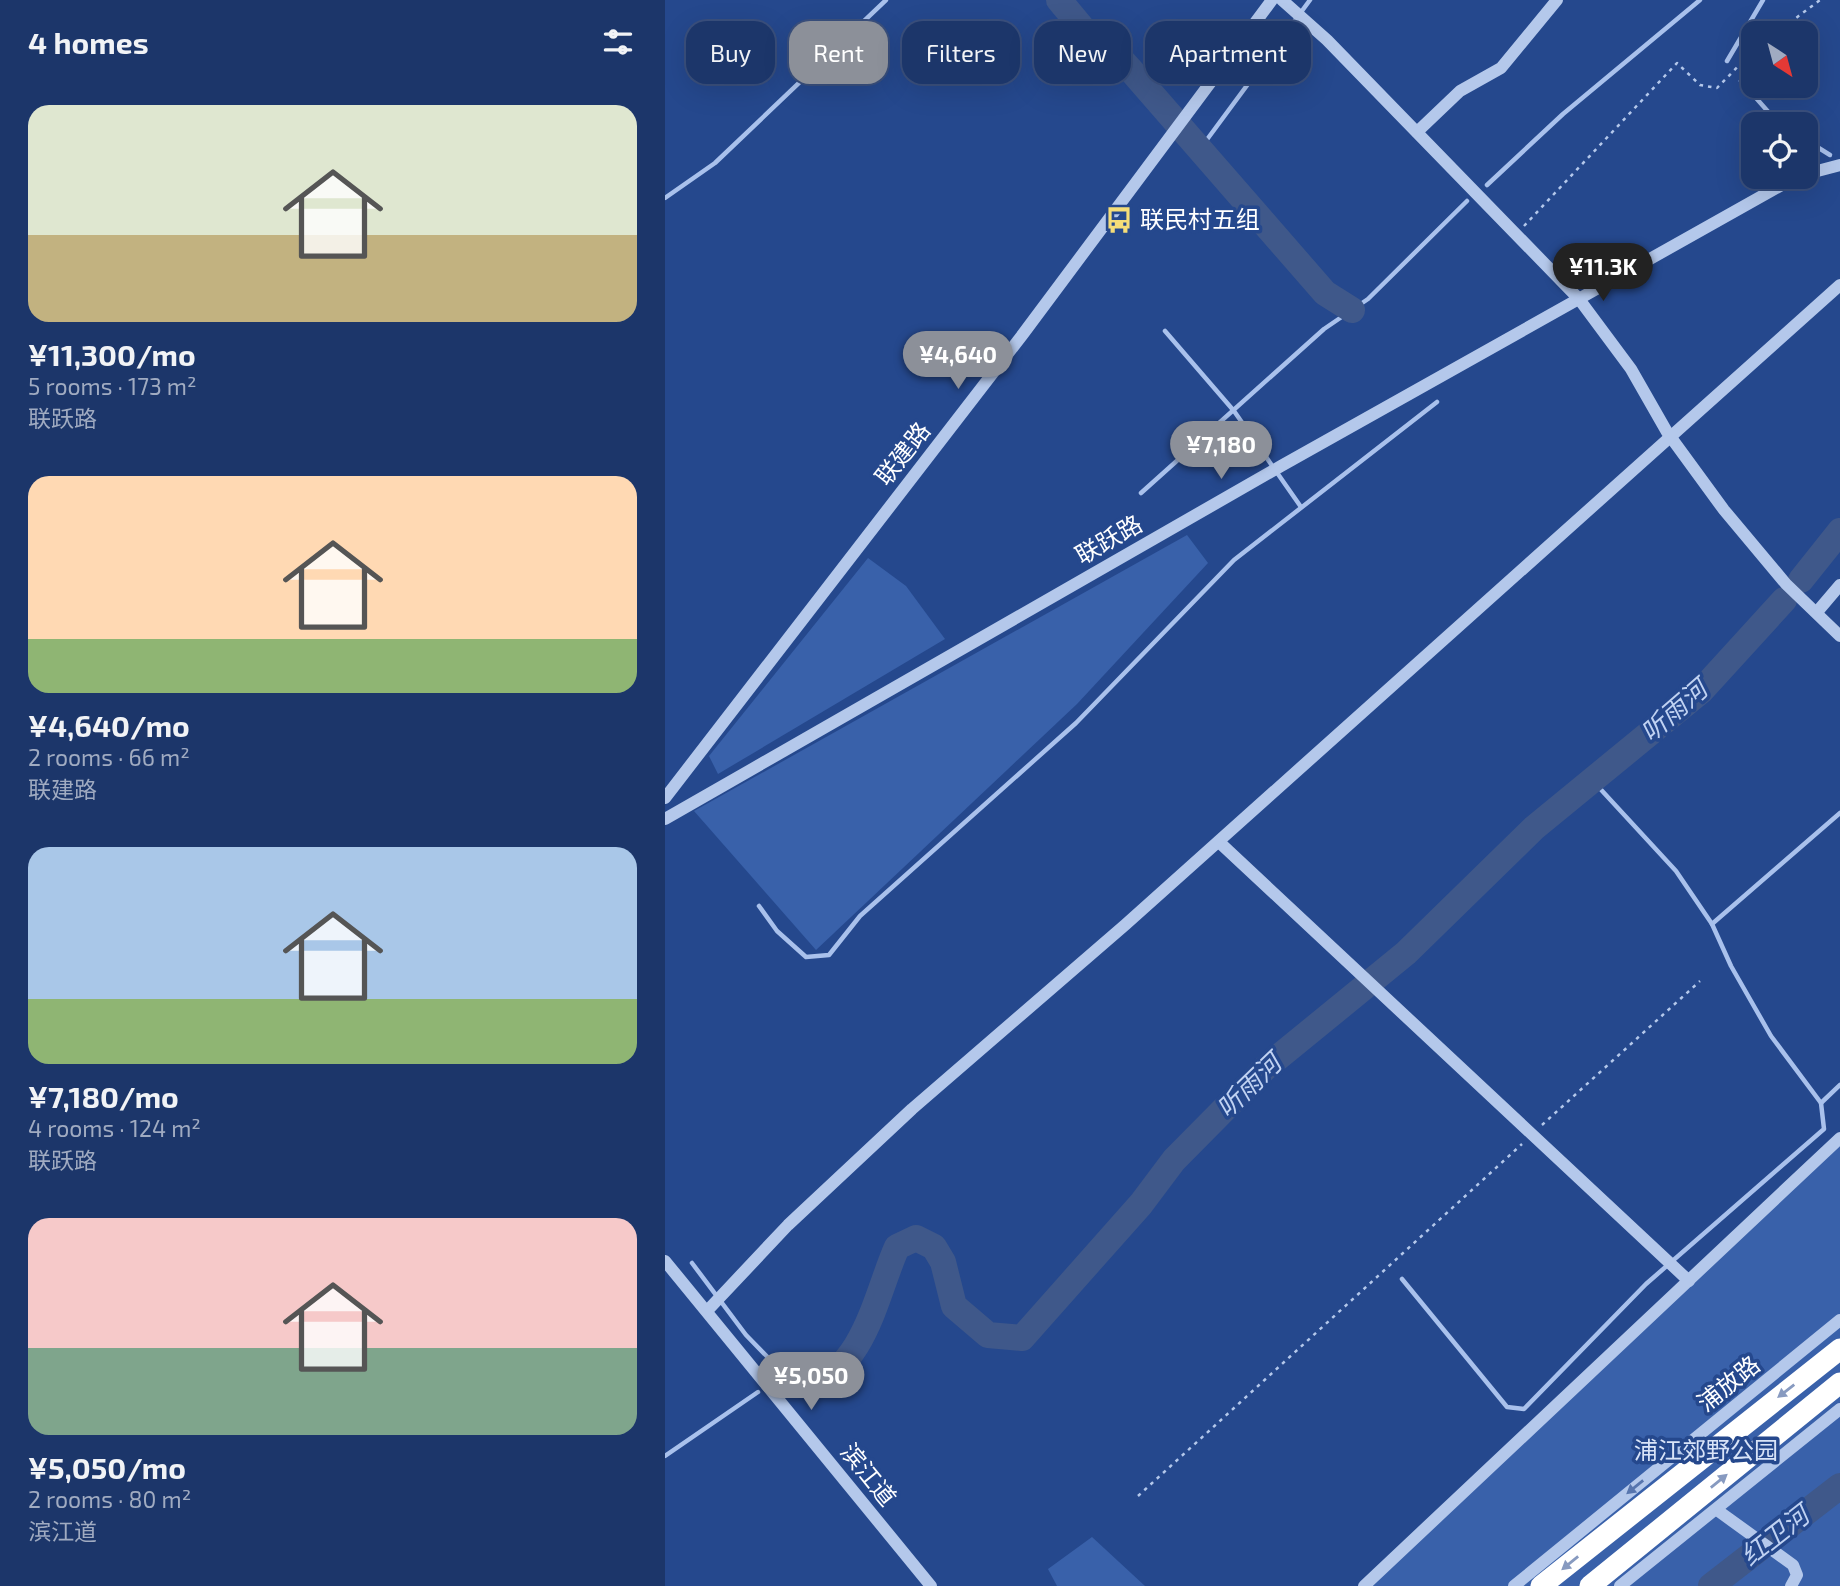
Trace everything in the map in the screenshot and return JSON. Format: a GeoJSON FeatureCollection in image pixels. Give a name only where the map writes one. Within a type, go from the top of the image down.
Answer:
{"type":"FeatureCollection","features":[{"type":"Feature","properties":{"kind":"highway"},"geometry":{"type":"LineString","coordinates":[[1541,1586],[1840,1349]]}},
{"type":"Feature","properties":{"kind":"highway"},"geometry":{"type":"LineString","coordinates":[[1590,1586],[1840,1383]]}},
{"type":"Feature","properties":{"kind":"street","name":"联建路"},"geometry":{"type":"LineString","coordinates":[[665,798],[1023,334],[1272,0]]}},
{"type":"Feature","properties":{"kind":"street"},"geometry":{"type":"LineString","coordinates":[[1282,0],[1417,132],[1579,299],[1631,369],[1671,437],[1724,510],[1786,584],[1840,636]]}},
{"type":"Feature","properties":{"kind":"street"},"geometry":{"type":"LineString","coordinates":[[1417,132],[1460,91],[1501,68],[1557,0]]}},
{"type":"Feature","properties":{"kind":"street"},"geometry":{"type":"LineString","coordinates":[[1818,171],[1840,165]]}},
{"type":"Feature","properties":{"kind":"street","name":"联跃路"},"geometry":{"type":"LineString","coordinates":[[665,819],[1775,189]]}},
{"type":"Feature","properties":{"kind":"street"},"geometry":{"type":"LineString","coordinates":[[707,1311],[788,1225],[912,1109],[1219,842],[1840,285]]}},
{"type":"Feature","properties":{"kind":"street"},"geometry":{"type":"LineString","coordinates":[[1817,612],[1840,585]]}},
{"type":"Feature","properties":{"kind":"street"},"geometry":{"type":"LineString","coordinates":[[1219,842],[1689,1280]]}},
{"type":"Feature","properties":{"kind":"street"},"geometry":{"type":"LineString","coordinates":[[1364,1586],[1840,1138]]}},
{"type":"Feature","properties":{"kind":"street","name":"滨江道"},"geometry":{"type":"LineString","coordinates":[[665,1261],[931,1586]]}},
{"type":"Feature","properties":{"kind":"street","name":"浦放路"},"geometry":{"type":"LineString","coordinates":[[1514,1586],[1840,1320]]}},
{"type":"Feature","properties":{"kind":"street"},"geometry":{"type":"LineString","coordinates":[[1620,1586],[1840,1409]]}},
{"type":"Feature","properties":{"kind":"street"},"geometry":{"type":"LineString","coordinates":[[1717,1510],[1793,1565],[1797,1575],[1791,1586]]}},
{"type":"Feature","properties":{"kind":"path"},"geometry":{"type":"LineString","coordinates":[[1792,21],[1820,0]]}},
{"type":"Feature","properties":{"kind":"path"},"geometry":{"type":"LineString","coordinates":[[1517,234],[1563,180],[1677,63],[1700,85],[1717,88],[1741,63]]}},
{"type":"Feature","properties":{"kind":"path"},"geometry":{"type":"LineString","coordinates":[[1138,1496],[1700,981]]}},
{"type":"Feature","properties":{"kind":"green space"},"geometry":{"type":"Polygon","coordinates":[[[1187,535],[1208,563],[1077,704],[816,950],[694,811],[1187,535]]]}},
{"type":"Feature","properties":{"kind":"green space"},"geometry":{"type":"Polygon","coordinates":[[[868,558],[906,586],[945,639],[718,774],[709,756],[868,558]]]}},
{"type":"Feature","properties":{"kind":"green space","name":"浦江郊野公园"},"geometry":{"type":"Polygon","coordinates":[[[1840,1143],[1840,1586],[1361,1586],[1840,1143]]]}},
{"type":"Feature","properties":{"kind":"green space"},"geometry":{"type":"Polygon","coordinates":[[[1092,1537],[1145,1586],[1057,1586],[1048,1569],[1092,1537]]]}},
{"type":"Feature","properties":{"kind":"waterway"},"geometry":{"type":"LineString","coordinates":[[665,198],[715,163],[886,0]]}},
{"type":"Feature","properties":{"kind":"waterway"},"geometry":{"type":"LineString","coordinates":[[1059,0],[1089,36],[1105,42],[1129,68],[1325,293],[1352,310]]}},
{"type":"Feature","properties":{"kind":"waterway"},"geometry":{"type":"LineString","coordinates":[[1200,149],[1310,0]]}},
{"type":"Feature","properties":{"kind":"waterway"},"geometry":{"type":"LineString","coordinates":[[1487,185],[1563,114],[1700,0]]}},
{"type":"Feature","properties":{"kind":"waterway"},"geometry":{"type":"LineString","coordinates":[[1727,61],[1763,0]]}},
{"type":"Feature","properties":{"kind":"waterway"},"geometry":{"type":"LineString","coordinates":[[1756,98],[1768,112]]}},
{"type":"Feature","properties":{"kind":"waterway"},"geometry":{"type":"LineString","coordinates":[[1818,148],[1830,155]]}},
{"type":"Feature","properties":{"kind":"waterway"},"geometry":{"type":"LineString","coordinates":[[1141,493],[1324,329],[1368,299],[1467,201]]}},
{"type":"Feature","properties":{"kind":"waterway"},"geometry":{"type":"LineString","coordinates":[[1165,331],[1234,411],[1301,507]]}},
{"type":"Feature","properties":{"kind":"waterway"},"geometry":{"type":"LineString","coordinates":[[759,906],[777,931],[806,957],[829,955],[860,916],[1076,723],[1234,560],[1437,402]]}},
{"type":"Feature","properties":{"kind":"waterway","name":"听雨河"},"geometry":{"type":"LineString","coordinates":[[1801,580],[1840,531]]}},
{"type":"Feature","properties":{"kind":"waterway","name":"听雨河"},"geometry":{"type":"LineString","coordinates":[[777,1378],[808,1384],[827,1376],[843,1364],[866,1328],[897,1247],[916,1238],[934,1247],[943,1262],[954,1306],[988,1335],[1022,1338],[1141,1204],[1174,1160],[1264,1069],[1406,953],[1534,828],[1701,691],[1784,600]]}},
{"type":"Feature","properties":{"kind":"waterway"},"geometry":{"type":"LineString","coordinates":[[1593,781],[1676,871],[1712,924],[1731,966],[1771,1036],[1821,1103],[1840,1085]]}},
{"type":"Feature","properties":{"kind":"waterway"},"geometry":{"type":"LineString","coordinates":[[1712,924],[1840,813]]}},
{"type":"Feature","properties":{"kind":"waterway"},"geometry":{"type":"LineString","coordinates":[[1402,1279],[1507,1407],[1524,1409],[1646,1284],[1824,1129],[1821,1103]]}},
{"type":"Feature","properties":{"kind":"waterway"},"geometry":{"type":"LineString","coordinates":[[692,1263],[746,1335],[790,1380]]}},
{"type":"Feature","properties":{"kind":"waterway","name":"听雨河"},"geometry":{"type":"LineString","coordinates":[[665,1456],[758,1392]]}},
{"type":"Feature","properties":{"kind":"waterway","name":"红卫河"},"geometry":{"type":"LineString","coordinates":[[1711,1586],[1840,1486]]}},
{"type":"Feature","properties":{"kind":"place","name":"联民村五组"},"geometry":{"type":"Point","coordinates":[1119,220]}}]}
